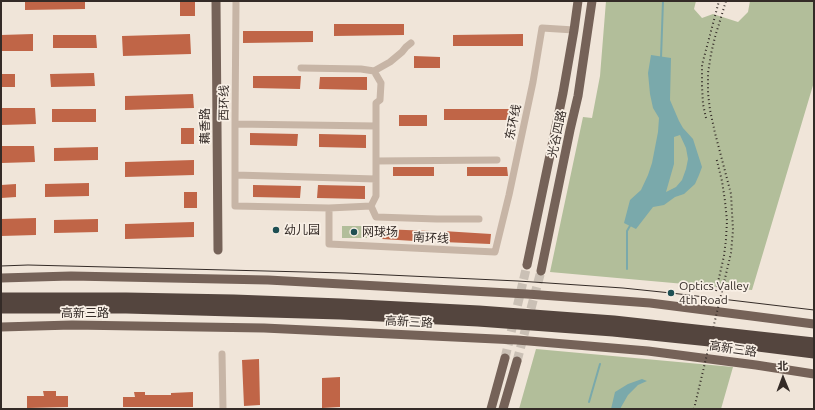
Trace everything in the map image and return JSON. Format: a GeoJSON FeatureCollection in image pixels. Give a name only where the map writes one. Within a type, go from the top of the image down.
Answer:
{"type":"FeatureCollection","features":[{"type":"Feature","properties":{"kind":"highway","name":"高新三路"},"geometry":{"type":"LineString","coordinates":[[1,298],[241,300],[479,311],[614,321],[814,343]]}},
{"type":"Feature","properties":{"kind":"highway","name":"高新三路"},"geometry":{"type":"LineString","coordinates":[[1,308],[233,310],[478,321],[614,331],[814,353]]}},
{"type":"Feature","properties":{"kind":"main road","name":"藕香路"},"geometry":{"type":"LineString","coordinates":[[216,1],[218,250]]}},
{"type":"Feature","properties":{"kind":"main road","name":"光谷四路"},"geometry":{"type":"LineString","coordinates":[[527,265],[563,93],[578,1]]}},
{"type":"Feature","properties":{"kind":"main road","name":"光谷四路"},"geometry":{"type":"LineString","coordinates":[[541,271],[578,96],[592,1]]}},
{"type":"Feature","properties":{"kind":"main road"},"geometry":{"type":"LineString","coordinates":[[1,278],[71,276],[268,280],[519,294],[650,303],[814,324]]}},
{"type":"Feature","properties":{"kind":"main road","name":"高新三路"},"geometry":{"type":"LineString","coordinates":[[1,326],[72,325],[264,328],[517,340],[648,351],[814,374]]}},
{"type":"Feature","properties":{"kind":"main road"},"geometry":{"type":"LineString","coordinates":[[490,409],[505,358]]}},
{"type":"Feature","properties":{"kind":"main road"},"geometry":{"type":"LineString","coordinates":[[503,409],[517,362]]}},
{"type":"Feature","properties":{"kind":"street","name":"西环线"},"geometry":{"type":"LineString","coordinates":[[236,1],[235,206],[329,208]]}},
{"type":"Feature","properties":{"kind":"street","name":"东环线"},"geometry":{"type":"LineString","coordinates":[[495,252],[509,195],[533,82],[542,28],[574,30]]}},
{"type":"Feature","properties":{"kind":"street"},"geometry":{"type":"LineString","coordinates":[[301,68],[361,69],[374,71],[390,62],[411,43]]}},
{"type":"Feature","properties":{"kind":"street"},"geometry":{"type":"LineString","coordinates":[[374,71],[381,83],[380,100],[376,103],[376,196],[371,206],[376,218],[479,219]]}},
{"type":"Feature","properties":{"kind":"street"},"geometry":{"type":"LineString","coordinates":[[235,124],[376,126]]}},
{"type":"Feature","properties":{"kind":"street"},"geometry":{"type":"LineString","coordinates":[[376,161],[497,160]]}},
{"type":"Feature","properties":{"kind":"street"},"geometry":{"type":"LineString","coordinates":[[235,175],[376,179]]}},
{"type":"Feature","properties":{"kind":"street"},"geometry":{"type":"LineString","coordinates":[[329,208],[371,206]]}},
{"type":"Feature","properties":{"kind":"street","name":"南环线"},"geometry":{"type":"LineString","coordinates":[[329,208],[329,244],[495,252]]}},
{"type":"Feature","properties":{"kind":"street"},"geometry":{"type":"LineString","coordinates":[[222,354],[223,409]]}},
{"type":"Feature","properties":{"kind":"green space"},"geometry":{"type":"Polygon","coordinates":[[[606,1],[696,1],[694,9],[702,18],[713,14],[738,22],[748,12],[750,1],[814,1],[814,82],[752,290],[550,272],[583,117],[592,118],[600,76],[606,1]]]}},
{"type":"Feature","properties":{"kind":"green space","name":"网球场"},"geometry":{"type":"Polygon","coordinates":[[[342,226],[367,226],[367,238],[342,238],[342,226]]]}},
{"type":"Feature","properties":{"kind":"green space"},"geometry":{"type":"Polygon","coordinates":[[[536,349],[733,367],[721,409],[519,409],[536,349]]]}},
{"type":"Feature","properties":{"kind":"water"},"geometry":{"type":"Polygon","coordinates":[[[651,55],[671,58],[670,100],[683,128],[693,139],[702,167],[695,184],[684,194],[675,197],[664,205],[653,207],[636,229],[624,223],[630,200],[641,190],[648,175],[658,132],[659,118],[653,108],[648,73],[651,55]],[[680,135],[674,137],[674,164],[666,192],[676,187],[682,180],[688,159],[686,148],[680,135]]]}},
{"type":"Feature","properties":{"kind":"water"},"geometry":{"type":"Polygon","coordinates":[[[642,379],[647,381],[638,385],[628,395],[620,409],[611,409],[615,392],[628,384],[642,379]]]}},
{"type":"Feature","properties":{"kind":"building"},"geometry":{"type":"Polygon","coordinates":[[[25,1],[85,1],[85,9],[25,10],[25,1]]]}},
{"type":"Feature","properties":{"kind":"building"},"geometry":{"type":"Polygon","coordinates":[[[180,1],[195,1],[195,16],[180,16],[180,1]]]}},
{"type":"Feature","properties":{"kind":"building"},"geometry":{"type":"Polygon","coordinates":[[[334,24],[404,24],[404,35],[334,36],[334,24]]]}},
{"type":"Feature","properties":{"kind":"building"},"geometry":{"type":"Polygon","coordinates":[[[243,31],[313,31],[313,42],[243,43],[243,31]]]}},
{"type":"Feature","properties":{"kind":"building"},"geometry":{"type":"Polygon","coordinates":[[[33,34],[33,51],[1,51],[1,35],[33,34]]]}},
{"type":"Feature","properties":{"kind":"building"},"geometry":{"type":"Polygon","coordinates":[[[190,34],[191,54],[123,56],[122,36],[190,34]]]}},
{"type":"Feature","properties":{"kind":"building"},"geometry":{"type":"Polygon","coordinates":[[[523,34],[523,46],[453,46],[453,35],[523,34]]]}},
{"type":"Feature","properties":{"kind":"building"},"geometry":{"type":"Polygon","coordinates":[[[53,35],[96,35],[97,48],[53,48],[53,35]]]}},
{"type":"Feature","properties":{"kind":"building"},"geometry":{"type":"Polygon","coordinates":[[[414,56],[440,57],[440,68],[414,68],[414,56]]]}},
{"type":"Feature","properties":{"kind":"building"},"geometry":{"type":"Polygon","coordinates":[[[94,73],[95,86],[51,87],[50,74],[94,73]]]}},
{"type":"Feature","properties":{"kind":"building"},"geometry":{"type":"Polygon","coordinates":[[[1,74],[15,74],[15,87],[1,87],[1,74]]]}},
{"type":"Feature","properties":{"kind":"building"},"geometry":{"type":"Polygon","coordinates":[[[253,76],[301,76],[300,89],[253,88],[253,76]]]}},
{"type":"Feature","properties":{"kind":"building"},"geometry":{"type":"Polygon","coordinates":[[[320,77],[367,77],[367,90],[319,89],[320,77]]]}},
{"type":"Feature","properties":{"kind":"building"},"geometry":{"type":"Polygon","coordinates":[[[193,94],[194,108],[125,110],[125,96],[193,94]]]}},
{"type":"Feature","properties":{"kind":"building"},"geometry":{"type":"Polygon","coordinates":[[[1,108],[35,108],[36,124],[1,125],[1,108]]]}},
{"type":"Feature","properties":{"kind":"building"},"geometry":{"type":"Polygon","coordinates":[[[52,109],[96,109],[96,122],[52,122],[52,109]]]}},
{"type":"Feature","properties":{"kind":"building"},"geometry":{"type":"Polygon","coordinates":[[[444,109],[512,109],[512,120],[444,120],[444,109]]]}},
{"type":"Feature","properties":{"kind":"building"},"geometry":{"type":"Polygon","coordinates":[[[399,115],[427,115],[427,126],[399,126],[399,115]]]}},
{"type":"Feature","properties":{"kind":"building"},"geometry":{"type":"Polygon","coordinates":[[[181,128],[194,128],[194,144],[181,144],[181,128]]]}},
{"type":"Feature","properties":{"kind":"building"},"geometry":{"type":"Polygon","coordinates":[[[250,133],[298,134],[297,146],[250,145],[250,133]]]}},
{"type":"Feature","properties":{"kind":"building"},"geometry":{"type":"Polygon","coordinates":[[[319,134],[366,135],[366,148],[319,147],[319,134]]]}},
{"type":"Feature","properties":{"kind":"building"},"geometry":{"type":"Polygon","coordinates":[[[1,146],[34,146],[35,162],[1,163],[1,146]]]}},
{"type":"Feature","properties":{"kind":"building"},"geometry":{"type":"Polygon","coordinates":[[[98,147],[98,160],[54,161],[54,148],[98,147]]]}},
{"type":"Feature","properties":{"kind":"building"},"geometry":{"type":"Polygon","coordinates":[[[194,160],[194,175],[125,177],[125,162],[194,160]]]}},
{"type":"Feature","properties":{"kind":"building"},"geometry":{"type":"Polygon","coordinates":[[[393,167],[434,167],[434,176],[393,176],[393,167]]]}},
{"type":"Feature","properties":{"kind":"building"},"geometry":{"type":"Polygon","coordinates":[[[467,167],[507,167],[508,176],[467,176],[467,167]]]}},
{"type":"Feature","properties":{"kind":"building"},"geometry":{"type":"Polygon","coordinates":[[[89,183],[89,196],[45,197],[45,184],[89,183]]]}},
{"type":"Feature","properties":{"kind":"building"},"geometry":{"type":"Polygon","coordinates":[[[16,184],[16,197],[1,198],[1,185],[16,184]]]}},
{"type":"Feature","properties":{"kind":"building"},"geometry":{"type":"Polygon","coordinates":[[[253,185],[301,186],[300,198],[253,197],[253,185]]]}},
{"type":"Feature","properties":{"kind":"building"},"geometry":{"type":"Polygon","coordinates":[[[318,185],[365,186],[365,199],[317,198],[318,185]]]}},
{"type":"Feature","properties":{"kind":"building"},"geometry":{"type":"Polygon","coordinates":[[[184,192],[197,192],[197,208],[184,208],[184,192]]]}},
{"type":"Feature","properties":{"kind":"building"},"geometry":{"type":"Polygon","coordinates":[[[36,218],[36,235],[1,236],[1,219],[36,218]]]}},
{"type":"Feature","properties":{"kind":"building"},"geometry":{"type":"Polygon","coordinates":[[[98,219],[98,232],[54,233],[54,220],[98,219]]]}},
{"type":"Feature","properties":{"kind":"building"},"geometry":{"type":"Polygon","coordinates":[[[194,222],[194,237],[125,239],[125,224],[194,222]]]}},
{"type":"Feature","properties":{"kind":"building"},"geometry":{"type":"Polygon","coordinates":[[[382,229],[430,231],[430,242],[382,239],[382,229]]]}},
{"type":"Feature","properties":{"kind":"building"},"geometry":{"type":"Polygon","coordinates":[[[443,231],[491,234],[490,244],[443,242],[443,231]]]}},
{"type":"Feature","properties":{"kind":"building"},"geometry":{"type":"Polygon","coordinates":[[[259,359],[260,405],[244,406],[242,360],[259,359]]]}},
{"type":"Feature","properties":{"kind":"building"},"geometry":{"type":"Polygon","coordinates":[[[340,377],[340,407],[322,408],[322,378],[340,377]]]}},
{"type":"Feature","properties":{"kind":"building"},"geometry":{"type":"Polygon","coordinates":[[[43,391],[56,391],[56,396],[68,396],[68,407],[27,408],[27,396],[44,396],[43,391]]]}},
{"type":"Feature","properties":{"kind":"building"},"geometry":{"type":"Polygon","coordinates":[[[134,392],[145,392],[145,395],[171,395],[171,393],[193,392],[193,407],[123,407],[123,397],[135,397],[134,392]]]}},
{"type":"Feature","properties":{"kind":"waterway"},"geometry":{"type":"LineString","coordinates":[[661,58],[663,1]]}},
{"type":"Feature","properties":{"kind":"waterway"},"geometry":{"type":"LineString","coordinates":[[627,269],[627,231],[631,224]]}},
{"type":"Feature","properties":{"kind":"waterway"},"geometry":{"type":"LineString","coordinates":[[589,402],[600,364]]}},
{"type":"Feature","properties":{"kind":"tunnel"},"geometry":{"type":"LineString","coordinates":[[505,358],[527,265]]}},
{"type":"Feature","properties":{"kind":"tunnel"},"geometry":{"type":"LineString","coordinates":[[517,361],[541,271]]}},
{"type":"Feature","properties":{"kind":"tram line"},"geometry":{"type":"LineString","coordinates":[[1,266],[28,265],[345,273],[518,281],[623,288],[814,310]]}},
{"type":"Feature","properties":{"kind":"railway"},"geometry":{"type":"LineString","coordinates":[[706,118],[703,104],[702,65],[719,1]]}},
{"type":"Feature","properties":{"kind":"railway"},"geometry":{"type":"LineString","coordinates":[[694,409],[731,253],[733,230],[731,194],[715,133],[708,93],[708,73],[711,54],[726,1]]}},
{"type":"Feature","properties":{"kind":"railway"},"geometry":{"type":"LineString","coordinates":[[716,157],[722,181],[727,221],[724,256],[716,291]]}},
{"type":"Feature","properties":{"kind":"place","name":"幼儿园"},"geometry":{"type":"Point","coordinates":[276,230]}},
{"type":"Feature","properties":{"kind":"place","name":"网球场"},"geometry":{"type":"Point","coordinates":[354,232]}},
{"type":"Feature","properties":{"kind":"place","name":"Optics Valley 4th Road"},"geometry":{"type":"Point","coordinates":[671,293]}}]}
